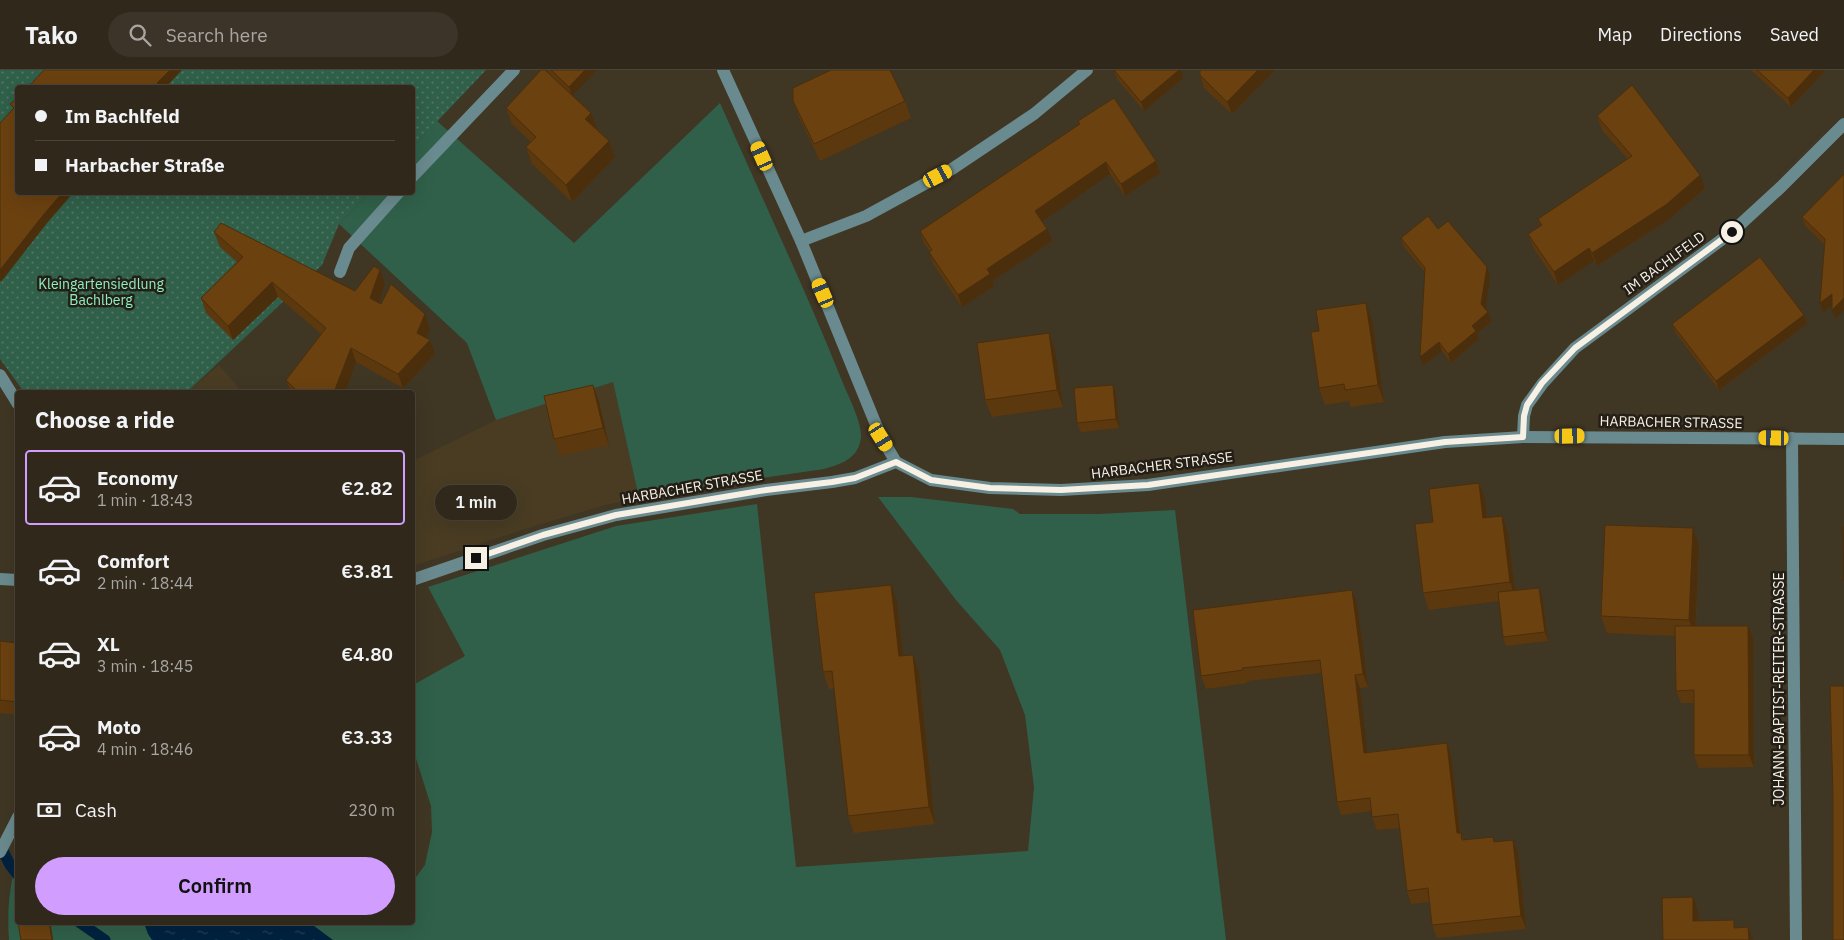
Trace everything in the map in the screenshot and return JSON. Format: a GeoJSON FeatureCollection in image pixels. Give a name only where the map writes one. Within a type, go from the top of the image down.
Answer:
{"type":"FeatureCollection","features":[{"type":"Feature","properties":{"kind":"street"},"geometry":{"type":"LineString","coordinates":[[415,174],[514,70]]}},
{"type":"Feature","properties":{"kind":"street"},"geometry":{"type":"LineString","coordinates":[[723,70],[801,242],[881,437],[896,462]]}},
{"type":"Feature","properties":{"kind":"street"},"geometry":{"type":"LineString","coordinates":[[801,242],[866,216],[952,169],[1034,114],[1087,70]]}},
{"type":"Feature","properties":{"kind":"street","name":"IM BACHLFELD"},"geometry":{"type":"LineString","coordinates":[[1523,437],[1524,416],[1527,405],[1542,383],[1575,348],[1732,232],[1781,187],[1844,124]]}},
{"type":"Feature","properties":{"kind":"street"},"geometry":{"type":"LineString","coordinates":[[340,272],[349,248],[395,195]]}},
{"type":"Feature","properties":{"kind":"street"},"geometry":{"type":"LineString","coordinates":[[0,375],[15,399]]}},
{"type":"Feature","properties":{"kind":"street","name":"HARBACHER STRASSE"},"geometry":{"type":"LineString","coordinates":[[415,579],[543,535],[616,515],[766,490],[855,478],[896,462],[931,480],[990,488],[1061,490],[1148,485],[1436,444],[1523,437],[1844,439]]}},
{"type":"Feature","properties":{"kind":"street","name":"JOHANN-BAPTIST-REITER-STRASSE"},"geometry":{"type":"LineString","coordinates":[[1792,438],[1796,940]]}},
{"type":"Feature","properties":{"kind":"street"},"geometry":{"type":"LineString","coordinates":[[0,579],[15,580]]}},
{"type":"Feature","properties":{"kind":"street"},"geometry":{"type":"LineString","coordinates":[[0,852],[15,823]]}},
{"type":"Feature","properties":{"kind":"shaded area"},"geometry":{"type":"Polygon","coordinates":[[[219,365],[240,390],[189,390],[219,365]]]}},
{"type":"Feature","properties":{"kind":"shaded area"},"geometry":{"type":"Polygon","coordinates":[[[613,382],[639,498],[605,505],[528,528],[415,565],[415,460],[496,420],[613,382]]]}},
{"type":"Feature","properties":{"kind":"green space","name":"Kleingartensiedlung Bachlberg"},"geometry":{"type":"Polygon","coordinates":[[[0,70],[486,70],[415,145],[415,85],[15,85],[15,195],[367,195],[339,224],[322,265],[189,390],[23,390],[0,359],[0,70]]]}},
{"type":"Feature","properties":{"kind":"green space"},"geometry":{"type":"Polygon","coordinates":[[[720,103],[853,407],[861,430],[860,444],[857,450],[849,459],[824,469],[671,491],[639,498],[613,382],[496,420],[467,343],[339,224],[367,195],[415,195],[415,145],[437,121],[574,243],[720,103]]]}},
{"type":"Feature","properties":{"kind":"green space"},"geometry":{"type":"Polygon","coordinates":[[[878,497],[911,497],[1013,509],[1020,514],[1098,514],[1175,510],[1226,940],[9,940],[9,900],[15,868],[15,925],[415,925],[415,878],[425,865],[432,832],[431,806],[415,755],[415,684],[465,656],[428,587],[616,526],[757,504],[796,867],[1028,851],[1034,787],[1025,715],[1000,650],[956,600],[878,497]]]}},
{"type":"Feature","properties":{"kind":"water"},"geometry":{"type":"Polygon","coordinates":[[[145,925],[313,925],[333,940],[152,940],[145,925]]]}},
{"type":"Feature","properties":{"kind":"building"},"geometry":{"type":"Polygon","coordinates":[[[44,70],[170,70],[157,83],[159,85],[30,85],[44,70]]]}},
{"type":"Feature","properties":{"kind":"building"},"geometry":{"type":"Polygon","coordinates":[[[541,70],[545,70],[591,113],[585,119],[609,141],[566,185],[526,147],[536,137],[506,108],[541,70]]]}},
{"type":"Feature","properties":{"kind":"building"},"geometry":{"type":"Polygon","coordinates":[[[551,70],[585,70],[569,87],[551,70]]]}},
{"type":"Feature","properties":{"kind":"building"},"geometry":{"type":"Polygon","coordinates":[[[831,70],[890,70],[905,101],[814,144],[793,101],[793,88],[831,70]]]}},
{"type":"Feature","properties":{"kind":"building"},"geometry":{"type":"Polygon","coordinates":[[[1114,70],[1179,70],[1141,102],[1114,70]]]}},
{"type":"Feature","properties":{"kind":"building"},"geometry":{"type":"Polygon","coordinates":[[[1200,70],[1258,70],[1227,102],[1200,75],[1200,70]]]}},
{"type":"Feature","properties":{"kind":"building"},"geometry":{"type":"Polygon","coordinates":[[[1757,70],[1814,70],[1788,98],[1757,70]]]}},
{"type":"Feature","properties":{"kind":"building"},"geometry":{"type":"Polygon","coordinates":[[[1632,85],[1700,175],[1667,204],[1592,253],[1589,248],[1554,272],[1528,234],[1542,225],[1538,219],[1632,156],[1597,116],[1632,85]]]}},
{"type":"Feature","properties":{"kind":"building"},"geometry":{"type":"Polygon","coordinates":[[[1114,98],[1156,161],[1121,184],[1106,162],[1035,211],[1047,229],[987,269],[990,274],[958,295],[929,252],[932,250],[920,231],[1080,124],[1078,121],[1114,98]]]}},
{"type":"Feature","properties":{"kind":"building"},"geometry":{"type":"Polygon","coordinates":[[[15,100],[15,195],[60,195],[0,270],[0,123],[14,108],[10,104],[15,100]]]}},
{"type":"Feature","properties":{"kind":"building"},"geometry":{"type":"Polygon","coordinates":[[[1844,174],[1844,298],[1832,310],[1832,294],[1820,303],[1825,239],[1802,217],[1844,174]]]}},
{"type":"Feature","properties":{"kind":"building"},"geometry":{"type":"Polygon","coordinates":[[[1428,216],[1438,229],[1448,221],[1487,267],[1481,304],[1488,312],[1472,326],[1476,331],[1448,354],[1439,342],[1420,357],[1425,268],[1401,238],[1428,216]]]}},
{"type":"Feature","properties":{"kind":"building"},"geometry":{"type":"Polygon","coordinates":[[[221,223],[355,291],[374,266],[380,270],[370,298],[381,304],[391,284],[425,314],[417,333],[430,340],[398,374],[351,348],[335,390],[296,390],[286,380],[326,328],[272,282],[228,326],[201,298],[243,257],[214,232],[221,223]]]}},
{"type":"Feature","properties":{"kind":"building"},"geometry":{"type":"Polygon","coordinates":[[[1760,257],[1804,315],[1716,381],[1672,324],[1760,257]]]}},
{"type":"Feature","properties":{"kind":"building"},"geometry":{"type":"Polygon","coordinates":[[[1366,303],[1378,385],[1345,390],[1344,384],[1319,388],[1311,332],[1319,331],[1316,310],[1366,303]]]}},
{"type":"Feature","properties":{"kind":"building"},"geometry":{"type":"Polygon","coordinates":[[[1049,333],[1057,390],[985,400],[977,343],[1049,333]]]}},
{"type":"Feature","properties":{"kind":"building"},"geometry":{"type":"Polygon","coordinates":[[[593,385],[603,428],[554,439],[544,396],[593,385]]]}},
{"type":"Feature","properties":{"kind":"building"},"geometry":{"type":"Polygon","coordinates":[[[1113,385],[1116,419],[1077,423],[1074,388],[1113,385]]]}},
{"type":"Feature","properties":{"kind":"building"},"geometry":{"type":"Polygon","coordinates":[[[1479,483],[1483,518],[1502,516],[1510,582],[1423,593],[1415,524],[1433,522],[1429,489],[1479,483]]]}},
{"type":"Feature","properties":{"kind":"building"},"geometry":{"type":"Polygon","coordinates":[[[1605,525],[1693,528],[1689,620],[1601,616],[1605,525]]]}},
{"type":"Feature","properties":{"kind":"building"},"geometry":{"type":"Polygon","coordinates":[[[1843,527],[1844,527],[1844,581],[1843,527]]]}},
{"type":"Feature","properties":{"kind":"building"},"geometry":{"type":"Polygon","coordinates":[[[891,585],[899,656],[913,655],[929,807],[848,816],[832,671],[823,672],[814,593],[891,585]]]}},
{"type":"Feature","properties":{"kind":"building"},"geometry":{"type":"Polygon","coordinates":[[[1539,588],[1545,632],[1503,637],[1498,592],[1539,588]]]}},
{"type":"Feature","properties":{"kind":"building"},"geometry":{"type":"Polygon","coordinates":[[[1352,590],[1363,674],[1355,675],[1364,753],[1447,743],[1457,833],[1461,833],[1462,840],[1493,837],[1494,842],[1513,840],[1521,916],[1432,925],[1428,888],[1407,891],[1398,814],[1372,817],[1370,798],[1337,802],[1320,660],[1242,668],[1243,670],[1201,676],[1193,610],[1352,590]]]}},
{"type":"Feature","properties":{"kind":"building"},"geometry":{"type":"Polygon","coordinates":[[[1675,626],[1748,626],[1749,755],[1694,755],[1694,690],[1676,691],[1675,626]]]}},
{"type":"Feature","properties":{"kind":"building"},"geometry":{"type":"Polygon","coordinates":[[[0,641],[15,643],[15,702],[0,700],[0,641]]]}},
{"type":"Feature","properties":{"kind":"building"},"geometry":{"type":"Polygon","coordinates":[[[1830,686],[1844,686],[1844,940],[1833,940],[1833,795],[1830,686]]]}},
{"type":"Feature","properties":{"kind":"building"},"geometry":{"type":"Polygon","coordinates":[[[1693,897],[1693,921],[1734,920],[1734,928],[1748,927],[1749,940],[1663,940],[1662,898],[1693,897]]]}},
{"type":"Feature","properties":{"kind":"building"},"geometry":{"type":"Polygon","coordinates":[[[18,925],[50,925],[52,940],[21,940],[18,925]]]}},
{"type":"Feature","properties":{"kind":"waterway"},"geometry":{"type":"LineString","coordinates":[[0,845],[15,871]]}},
{"type":"Feature","properties":{"kind":"waterway"},"geometry":{"type":"LineString","coordinates":[[83,925],[105,940]]}},
{"type":"Feature","properties":{"kind":"route"},"geometry":{"type":"LineString","coordinates":[[476,558],[543,535],[616,515],[687,502],[855,478],[896,462],[931,480],[990,488],[1061,490],[1148,485],[1445,442],[1523,437],[1524,416],[1527,405],[1542,383],[1575,348],[1732,232]]}}]}
